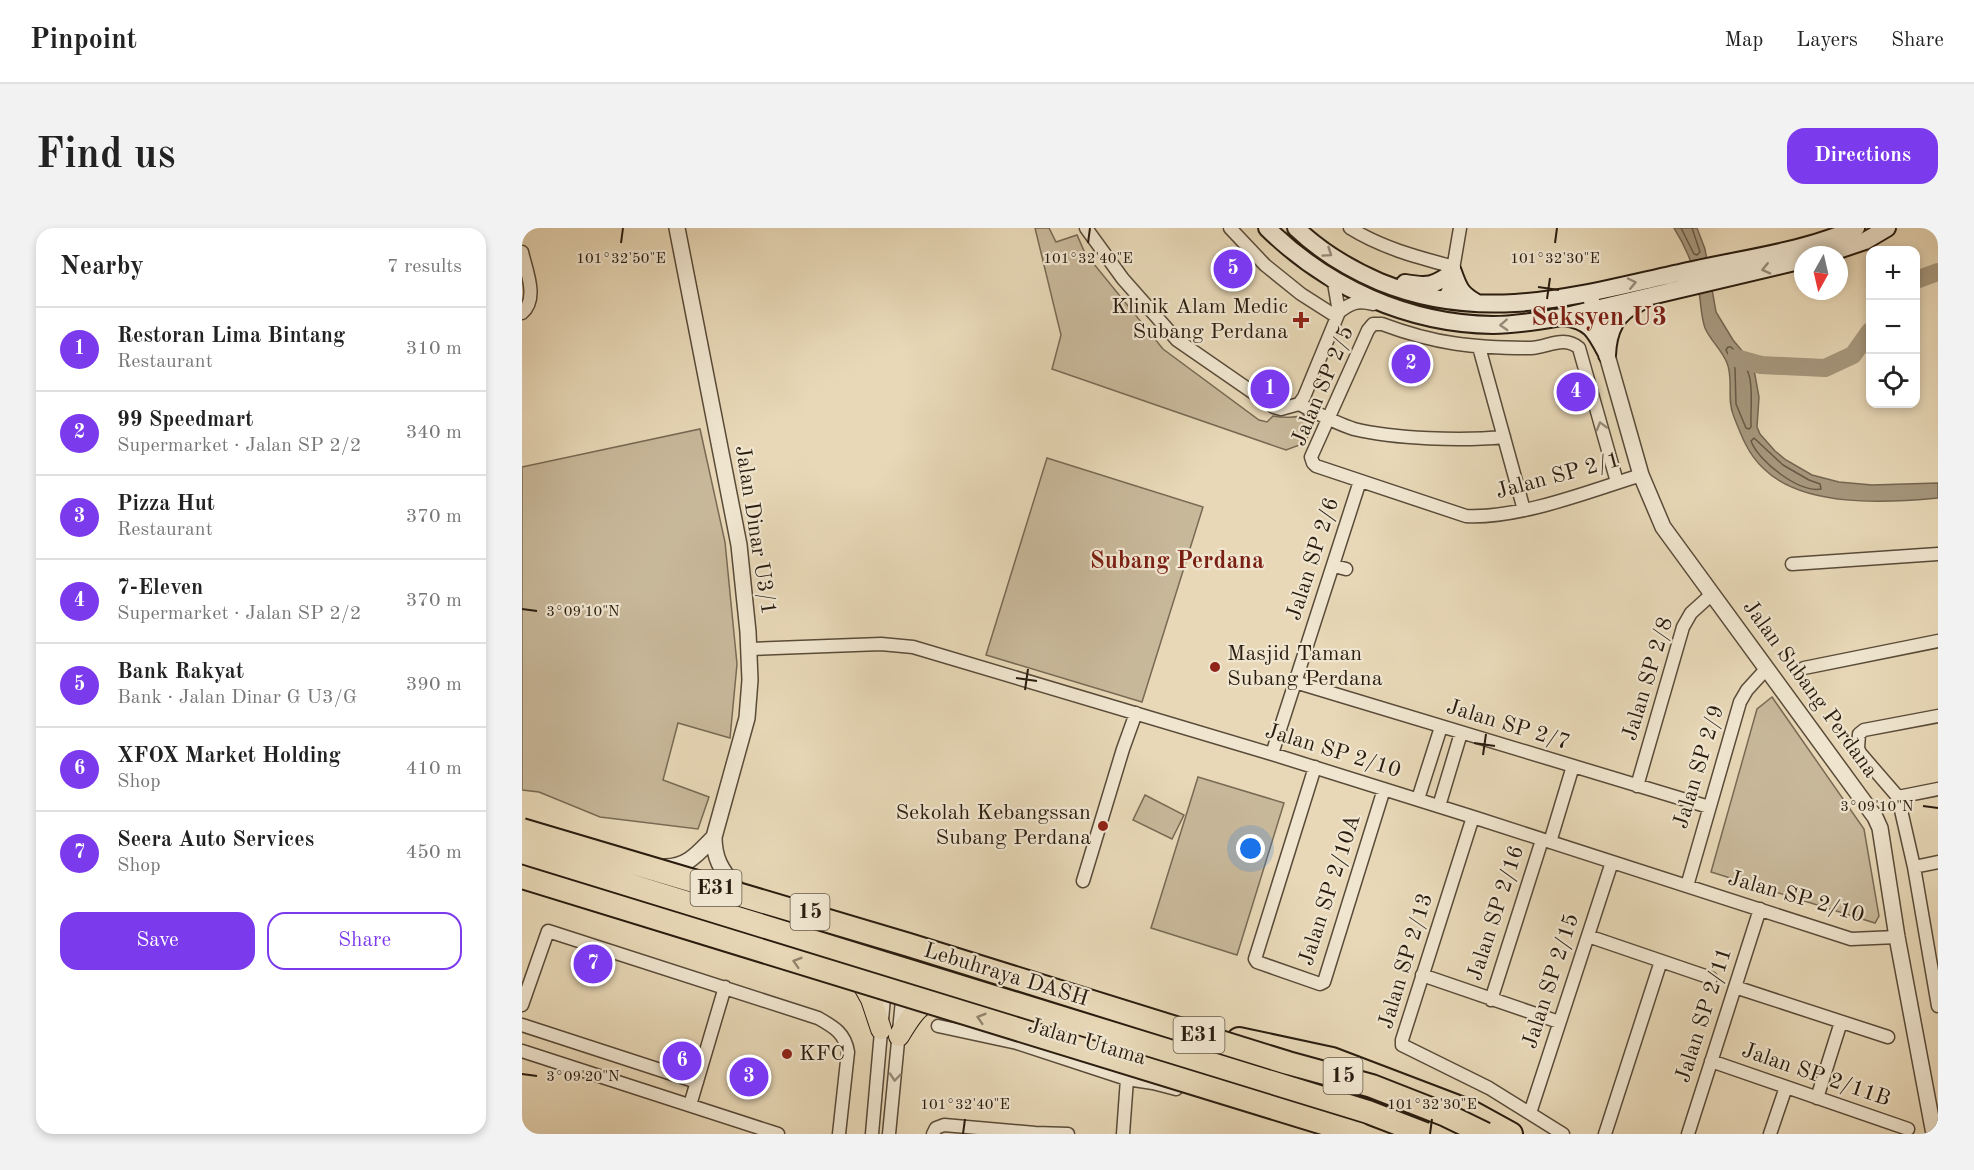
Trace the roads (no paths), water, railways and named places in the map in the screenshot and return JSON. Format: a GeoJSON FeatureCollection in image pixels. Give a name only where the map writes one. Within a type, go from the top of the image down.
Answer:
{"type":"FeatureCollection","features":[{"type":"Feature","properties":{"kind":"highway","name":"15"},"geometry":{"type":"LineString","coordinates":[[522,824],[995,965],[1308,1063],[1372,1086]]}},
{"type":"Feature","properties":{"kind":"highway","name":"Lebuhraya DASH"},"geometry":{"type":"LineString","coordinates":[[522,830],[909,945],[1288,1063],[1372,1086],[1446,1115],[1486,1134]]}},
{"type":"Feature","properties":{"kind":"highway","name":"Lebuhraya DASH"},"geometry":{"type":"LineString","coordinates":[[522,852],[1368,1112],[1425,1134]]}},
{"type":"Feature","properties":{"kind":"highway","name":"15"},"geometry":{"type":"LineString","coordinates":[[522,857],[669,904],[1109,1037],[1338,1110],[1395,1134]]}},
{"type":"Feature","properties":{"kind":"highway"},"geometry":{"type":"LineString","coordinates":[[522,877],[669,904]]}},
{"type":"Feature","properties":{"kind":"highway"},"geometry":{"type":"LineString","coordinates":[[522,877],[1359,1134]]}},
{"type":"Feature","properties":{"kind":"highway","name":"15"},"geometry":{"type":"LineString","coordinates":[[712,880],[741,892],[960,958],[995,965]]}},
{"type":"Feature","properties":{"kind":"highway"},"geometry":{"type":"LineString","coordinates":[[828,952],[862,982],[890,1032],[927,1001],[941,997],[976,997]]}},
{"type":"Feature","properties":{"kind":"highway"},"geometry":{"type":"LineString","coordinates":[[1196,1029],[1332,1059],[1471,1112],[1511,1134]]}},
{"type":"Feature","properties":{"kind":"main road"},"geometry":{"type":"LineString","coordinates":[[1267,228],[1288,249],[1324,274],[1396,309],[1456,322],[1493,325],[1528,323],[1593,309],[1836,237],[1856,228]]}},
{"type":"Feature","properties":{"kind":"main road"},"geometry":{"type":"LineString","coordinates":[[1296,228],[1326,253],[1363,274],[1408,293],[1443,301],[1480,304],[1539,302],[1590,291],[1674,285]]}},
{"type":"Feature","properties":{"kind":"main road"},"geometry":{"type":"LineString","coordinates":[[1848,247],[1865,241],[1887,228]]}},
{"type":"Feature","properties":{"kind":"main road"},"geometry":{"type":"LineString","coordinates":[[1728,270],[1794,261]]}},
{"type":"Feature","properties":{"kind":"main road"},"geometry":{"type":"LineString","coordinates":[[1363,274],[1423,286],[1432,285],[1453,269],[1458,286],[1464,295],[1480,304]]}},
{"type":"Feature","properties":{"kind":"main road"},"geometry":{"type":"LineString","coordinates":[[1607,355],[1611,329],[1619,316],[1629,307],[1674,285]]}},
{"type":"Feature","properties":{"kind":"main road"},"geometry":{"type":"LineString","coordinates":[[1396,309],[1428,308],[1443,301]]}},
{"type":"Feature","properties":{"kind":"main road"},"geometry":{"type":"LineString","coordinates":[[1562,317],[1574,318],[1592,327],[1607,355]]}},
{"type":"Feature","properties":{"kind":"street","name":"Jalan Dinar U3/1"},"geometry":{"type":"LineString","coordinates":[[676,228],[739,545],[749,649],[750,680],[747,718],[714,837]]}},
{"type":"Feature","properties":{"kind":"street"},"geometry":{"type":"LineString","coordinates":[[1086,228],[1123,279],[1177,340],[1274,407],[1281,409],[1299,404],[1304,397],[1338,315],[1353,302],[1363,301],[1396,309]]}},
{"type":"Feature","properties":{"kind":"street"},"geometry":{"type":"LineString","coordinates":[[1230,228],[1265,265],[1301,294],[1338,315]]}},
{"type":"Feature","properties":{"kind":"street"},"geometry":{"type":"LineString","coordinates":[[1350,228],[1370,241],[1453,269]]}},
{"type":"Feature","properties":{"kind":"street"},"geometry":{"type":"LineString","coordinates":[[1443,301],[1450,287],[1460,228]]}},
{"type":"Feature","properties":{"kind":"street"},"geometry":{"type":"LineString","coordinates":[[522,252],[530,292],[528,308],[522,313]]}},
{"type":"Feature","properties":{"kind":"street"},"geometry":{"type":"LineString","coordinates":[[1324,274],[1334,283],[1338,315]]}},
{"type":"Feature","properties":{"kind":"street","name":"Jalan Subang Perdana"},"geometry":{"type":"LineString","coordinates":[[1590,291],[1593,309],[1641,475],[1663,527],[1875,817],[1880,828],[1897,937],[1933,1096],[1934,1134]]}},
{"type":"Feature","properties":{"kind":"street","name":"Jalan SP 2/5"},"geometry":{"type":"LineString","coordinates":[[1354,479],[1313,463],[1311,457],[1368,330],[1373,324],[1382,324],[1433,341],[1479,347]]}},
{"type":"Feature","properties":{"kind":"street"},"geometry":{"type":"LineString","coordinates":[[1524,510],[1479,347],[1534,348],[1565,342],[1579,348],[1617,482]]}},
{"type":"Feature","properties":{"kind":"street"},"geometry":{"type":"LineString","coordinates":[[1299,404],[1328,419],[1355,429],[1395,435],[1479,439],[1504,436]]}},
{"type":"Feature","properties":{"kind":"street","name":"Jalan SP 2/1"},"geometry":{"type":"LineString","coordinates":[[1354,479],[1466,516],[1484,517],[1524,510],[1641,475]]}},
{"type":"Feature","properties":{"kind":"street","name":"Jalan SP 2/6"},"geometry":{"type":"LineString","coordinates":[[1272,754],[1295,682],[1340,567],[1354,479]]}},
{"type":"Feature","properties":{"kind":"street"},"geometry":{"type":"LineString","coordinates":[[1792,564],[1938,554]]}},
{"type":"Feature","properties":{"kind":"street","name":"Jalan SP 2/8"},"geometry":{"type":"LineString","coordinates":[[1637,786],[1683,627],[1691,613],[1713,594]]}},
{"type":"Feature","properties":{"kind":"street"},"geometry":{"type":"LineString","coordinates":[[1804,668],[1938,641]]}},
{"type":"Feature","properties":{"kind":"street","name":"Jalan SP 2/10"},"geometry":{"type":"LineString","coordinates":[[749,649],[881,644],[913,647],[1418,799],[1851,939],[1897,937]]}},
{"type":"Feature","properties":{"kind":"street","name":"Jalan SP 2/9"},"geometry":{"type":"LineString","coordinates":[[1687,886],[1740,702],[1747,690],[1767,668]]}},
{"type":"Feature","properties":{"kind":"street","name":"Jalan SP 2/7"},"geometry":{"type":"LineString","coordinates":[[1295,682],[1709,807]]}},
{"type":"Feature","properties":{"kind":"street"},"geometry":{"type":"LineString","coordinates":[[1083,881],[1136,713]]}},
{"type":"Feature","properties":{"kind":"street"},"geometry":{"type":"LineString","coordinates":[[1938,716],[1864,730],[1859,734],[1858,748],[1898,797],[1932,938],[1938,1006]]}},
{"type":"Feature","properties":{"kind":"street"},"geometry":{"type":"LineString","coordinates":[[1418,799],[1441,727]]}},
{"type":"Feature","properties":{"kind":"street"},"geometry":{"type":"LineString","coordinates":[[1439,806],[1461,733]]}},
{"type":"Feature","properties":{"kind":"street","name":"Jalan SP 2/16"},"geometry":{"type":"LineString","coordinates":[[1491,1000],[1573,766]]}},
{"type":"Feature","properties":{"kind":"street","name":"Jalan SP 2/10A"},"geometry":{"type":"LineString","coordinates":[[1315,767],[1255,959],[1257,962],[1320,984],[1324,982],[1384,789]]}},
{"type":"Feature","properties":{"kind":"street"},"geometry":{"type":"LineString","coordinates":[[1898,797],[1938,789]]}},
{"type":"Feature","properties":{"kind":"street","name":"Jalan SP 2/13"},"geometry":{"type":"LineString","coordinates":[[1473,817],[1422,975],[1402,1046],[1489,1088],[1563,1134]]}},
{"type":"Feature","properties":{"kind":"street"},"geometry":{"type":"LineString","coordinates":[[664,867],[683,865],[714,837]]}},
{"type":"Feature","properties":{"kind":"street"},"geometry":{"type":"LineString","coordinates":[[714,837],[714,854],[718,865],[735,886]]}},
{"type":"Feature","properties":{"kind":"street","name":"Jalan SP 2/15"},"geometry":{"type":"LineString","coordinates":[[1530,1113],[1612,862]]}},
{"type":"Feature","properties":{"kind":"street"},"geometry":{"type":"LineString","coordinates":[[1914,867],[1938,862]]}},
{"type":"Feature","properties":{"kind":"street","name":"Jalan SP 2/11"},"geometry":{"type":"LineString","coordinates":[[1688,1134],[1760,909]]}},
{"type":"Feature","properties":{"kind":"street"},"geometry":{"type":"LineString","coordinates":[[522,1005],[548,931],[818,1018],[840,1031],[846,1041],[848,1052],[839,1134]]}},
{"type":"Feature","properties":{"kind":"street"},"geometry":{"type":"LineString","coordinates":[[1588,936],[1711,978]]}},
{"type":"Feature","properties":{"kind":"street"},"geometry":{"type":"LineString","coordinates":[[889,1134],[890,1032],[896,973],[910,956],[908,942]]}},
{"type":"Feature","properties":{"kind":"street"},"geometry":{"type":"LineString","coordinates":[[872,1134],[890,1032],[896,973],[892,958],[908,942]]}},
{"type":"Feature","properties":{"kind":"street"},"geometry":{"type":"LineString","coordinates":[[1605,1134],[1661,961]]}},
{"type":"Feature","properties":{"kind":"street"},"geometry":{"type":"LineString","coordinates":[[1422,975],[1559,1022]]}},
{"type":"Feature","properties":{"kind":"street"},"geometry":{"type":"LineString","coordinates":[[690,1105],[725,987]]}},
{"type":"Feature","properties":{"kind":"street"},"geometry":{"type":"LineString","coordinates":[[1735,987],[1888,1037]]}},
{"type":"Feature","properties":{"kind":"street"},"geometry":{"type":"LineString","coordinates":[[1817,1098],[1841,1022]]}},
{"type":"Feature","properties":{"kind":"street"},"geometry":{"type":"LineString","coordinates":[[522,1025],[697,1082]]}},
{"type":"Feature","properties":{"kind":"street","name":"Jalan Utama"},"geometry":{"type":"LineString","coordinates":[[938,1026],[1017,1043],[1127,1078],[1153,1083],[1326,1134]]}},
{"type":"Feature","properties":{"kind":"street"},"geometry":{"type":"LineString","coordinates":[[522,1051],[778,1134]]}},
{"type":"Feature","properties":{"kind":"street","name":"Jalan SP 2/11B"},"geometry":{"type":"LineString","coordinates":[[1711,1061],[1908,1129]]}},
{"type":"Feature","properties":{"kind":"street"},"geometry":{"type":"LineString","coordinates":[[1123,1134],[1127,1078]]}},
{"type":"Feature","properties":{"kind":"street"},"geometry":{"type":"LineString","coordinates":[[1770,1134],[1786,1087]]}},
{"type":"Feature","properties":{"kind":"street"},"geometry":{"type":"LineString","coordinates":[[933,1134],[936,1128],[944,1125],[1068,1134]]}},
{"type":"Feature","properties":{"kind":"water"},"geometry":{"type":"Polygon","coordinates":[[[1674,228],[1697,228],[1705,249],[1716,312],[1733,340],[1753,364],[1759,397],[1757,427],[1775,451],[1812,475],[1839,482],[1872,485],[1938,483],[1938,498],[1870,501],[1822,496],[1780,481],[1758,463],[1742,437],[1734,417],[1729,369],[1725,358],[1705,328],[1695,275],[1674,228]]]}},
{"type":"Feature","properties":{"kind":"waterway"},"geometry":{"type":"LineString","coordinates":[[1920,279],[1938,272]]}},
{"type":"Feature","properties":{"kind":"waterway"},"geometry":{"type":"LineString","coordinates":[[1736,358],[1761,365],[1825,368],[1853,355],[1866,337]]}},
{"type":"Feature","properties":{"kind":"place","name":"Bank Rakyat"},"geometry":{"type":"Point","coordinates":[1233,269]}},
{"type":"Feature","properties":{"kind":"place","name":"Klinik Alam Medic Subang Perdana"},"geometry":{"type":"Point","coordinates":[1301,320]}},
{"type":"Feature","properties":{"kind":"place","name":"99 Speedmart"},"geometry":{"type":"Point","coordinates":[1411,364]}},
{"type":"Feature","properties":{"kind":"place","name":"Restoran Lima Bintang"},"geometry":{"type":"Point","coordinates":[1270,389]}},
{"type":"Feature","properties":{"kind":"place","name":"7-Eleven"},"geometry":{"type":"Point","coordinates":[1576,392]}},
{"type":"Feature","properties":{"kind":"place","name":"Masjid Taman Subang Perdana"},"geometry":{"type":"Point","coordinates":[1215,667]}},
{"type":"Feature","properties":{"kind":"place","name":"Sekolah Kebangssan Subang Perdana"},"geometry":{"type":"Point","coordinates":[1103,826]}},
{"type":"Feature","properties":{"kind":"place","name":"Seera Auto Services"},"geometry":{"type":"Point","coordinates":[593,964]}},
{"type":"Feature","properties":{"kind":"place","name":"KFC"},"geometry":{"type":"Point","coordinates":[787,1054]}},
{"type":"Feature","properties":{"kind":"place","name":"XFOX Market Holding"},"geometry":{"type":"Point","coordinates":[682,1061]}},
{"type":"Feature","properties":{"kind":"place","name":"Pizza Hut"},"geometry":{"type":"Point","coordinates":[749,1077]}},
{"type":"Feature","properties":{"kind":"district","name":"Seksyen U3"},"geometry":{"type":"Point","coordinates":[1599,318]}},
{"type":"Feature","properties":{"kind":"district","name":"Subang Perdana"},"geometry":{"type":"Point","coordinates":[1177,562]}}]}
